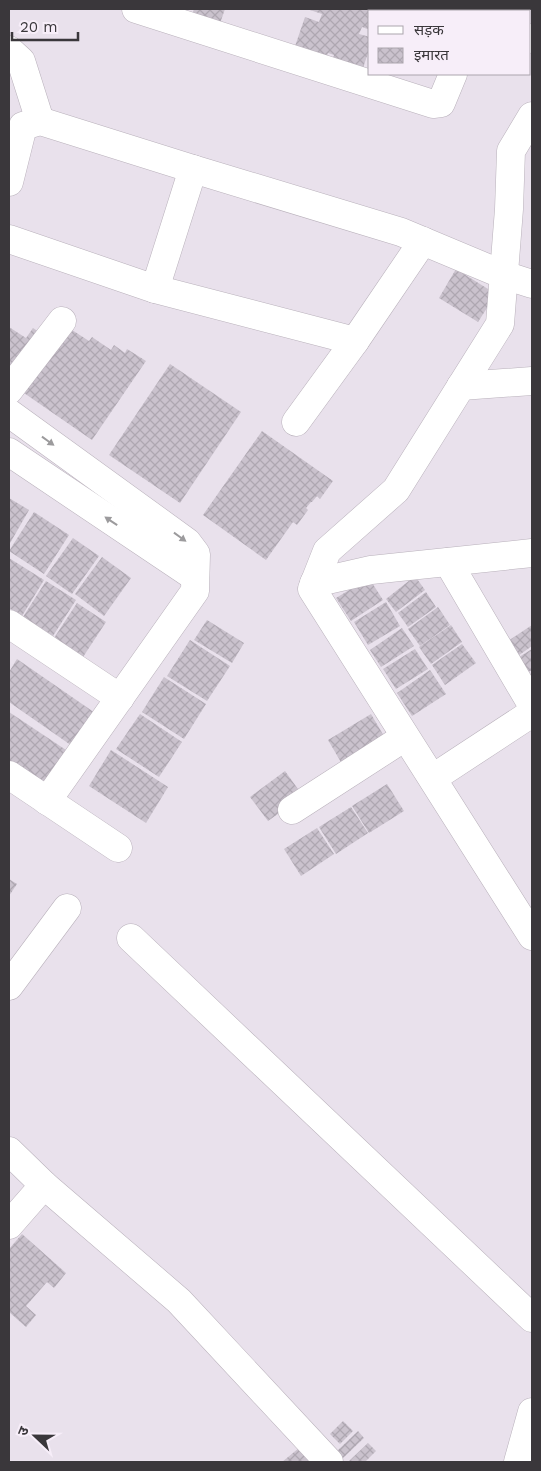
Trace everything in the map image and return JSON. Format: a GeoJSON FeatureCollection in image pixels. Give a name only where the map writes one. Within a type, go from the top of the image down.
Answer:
{"type":"FeatureCollection","features":[{"type":"Feature","properties":{"kind":"street"},"geometry":{"type":"LineString","coordinates":[[136,9],[433,104],[441,103],[453,75]]}},
{"type":"Feature","properties":{"kind":"street"},"geometry":{"type":"LineString","coordinates":[[9,50],[21,61],[40,121]]}},
{"type":"Feature","properties":{"kind":"street"},"geometry":{"type":"LineString","coordinates":[[532,116],[511,151],[509,209],[500,324],[396,490],[327,551],[312,589],[532,936]]}},
{"type":"Feature","properties":{"kind":"street"},"geometry":{"type":"LineString","coordinates":[[9,182],[23,126],[40,121],[193,170],[401,232],[504,275],[532,284]]}},
{"type":"Feature","properties":{"kind":"street"},"geometry":{"type":"LineString","coordinates":[[155,289],[193,170]]}},
{"type":"Feature","properties":{"kind":"street"},"geometry":{"type":"LineString","coordinates":[[9,239],[155,289],[355,341]]}},
{"type":"Feature","properties":{"kind":"street"},"geometry":{"type":"LineString","coordinates":[[296,422],[355,341],[422,241]]}},
{"type":"Feature","properties":{"kind":"street"},"geometry":{"type":"LineString","coordinates":[[9,390],[62,321]]}},
{"type":"Feature","properties":{"kind":"street"},"geometry":{"type":"LineString","coordinates":[[461,386],[532,381]]}},
{"type":"Feature","properties":{"kind":"street"},"geometry":{"type":"LineString","coordinates":[[9,413],[187,542],[196,554],[195,591],[47,801]]}},
{"type":"Feature","properties":{"kind":"street"},"geometry":{"type":"LineString","coordinates":[[9,452],[195,577]]}},
{"type":"Feature","properties":{"kind":"street"},"geometry":{"type":"LineString","coordinates":[[64,489],[80,464]]}},
{"type":"Feature","properties":{"kind":"street"},"geometry":{"type":"LineString","coordinates":[[314,583],[371,570],[532,553]]}},
{"type":"Feature","properties":{"kind":"street"},"geometry":{"type":"LineString","coordinates":[[448,562],[532,705]]}},
{"type":"Feature","properties":{"kind":"street"},"geometry":{"type":"LineString","coordinates":[[9,624],[120,698]]}},
{"type":"Feature","properties":{"kind":"street"},"geometry":{"type":"LineString","coordinates":[[433,778],[532,713]]}},
{"type":"Feature","properties":{"kind":"street"},"geometry":{"type":"LineString","coordinates":[[292,810],[406,737]]}},
{"type":"Feature","properties":{"kind":"street"},"geometry":{"type":"LineString","coordinates":[[9,775],[118,848]]}},
{"type":"Feature","properties":{"kind":"street"},"geometry":{"type":"LineString","coordinates":[[9,986],[67,908]]}},
{"type":"Feature","properties":{"kind":"street"},"geometry":{"type":"LineString","coordinates":[[130,938],[532,1318]]}},
{"type":"Feature","properties":{"kind":"street"},"geometry":{"type":"LineString","coordinates":[[9,1151],[44,1185],[179,1301],[329,1462]]}},
{"type":"Feature","properties":{"kind":"street"},"geometry":{"type":"LineString","coordinates":[[9,1225],[44,1185]]}},
{"type":"Feature","properties":{"kind":"street"},"geometry":{"type":"LineString","coordinates":[[518,1462],[532,1412]]}},
{"type":"Feature","properties":{"kind":"building"},"geometry":{"type":"Polygon","coordinates":[[[194,9],[225,9],[217,32],[189,22],[194,9]]]}},
{"type":"Feature","properties":{"kind":"building"},"geometry":{"type":"Polygon","coordinates":[[[307,9],[383,9],[368,10],[368,29],[362,27],[359,34],[368,36],[368,53],[361,74],[331,64],[334,55],[328,53],[325,62],[293,52],[305,17],[319,22],[322,14],[307,9]]]}},
{"type":"Feature","properties":{"kind":"building"},"geometry":{"type":"Polygon","coordinates":[[[456,269],[496,294],[478,322],[439,298],[456,269]]]}},
{"type":"Feature","properties":{"kind":"building"},"geometry":{"type":"Polygon","coordinates":[[[9,327],[26,338],[33,328],[39,332],[9,377],[9,327]]]}},
{"type":"Feature","properties":{"kind":"building"},"geometry":{"type":"Polygon","coordinates":[[[69,328],[89,341],[92,337],[111,350],[114,345],[125,353],[127,349],[146,361],[92,440],[24,393],[69,328]]]}},
{"type":"Feature","properties":{"kind":"building"},"geometry":{"type":"Polygon","coordinates":[[[170,364],[241,412],[180,503],[109,455],[170,364]]]}},
{"type":"Feature","properties":{"kind":"building"},"geometry":{"type":"Polygon","coordinates":[[[262,431],[333,481],[320,499],[317,496],[306,508],[308,510],[297,525],[293,522],[266,560],[203,515],[262,431]]]}},
{"type":"Feature","properties":{"kind":"building"},"geometry":{"type":"Polygon","coordinates":[[[9,498],[29,510],[9,545],[9,498]]]}},
{"type":"Feature","properties":{"kind":"building"},"geometry":{"type":"Polygon","coordinates":[[[34,512],[69,535],[44,574],[9,551],[34,512]]]}},
{"type":"Feature","properties":{"kind":"building"},"geometry":{"type":"Polygon","coordinates":[[[73,538],[99,556],[72,594],[46,576],[73,538]]]}},
{"type":"Feature","properties":{"kind":"building"},"geometry":{"type":"Polygon","coordinates":[[[102,557],[131,578],[104,616],[75,594],[102,557]]]}},
{"type":"Feature","properties":{"kind":"building"},"geometry":{"type":"Polygon","coordinates":[[[9,558],[44,580],[22,616],[9,608],[9,558]]]}},
{"type":"Feature","properties":{"kind":"building"},"geometry":{"type":"Polygon","coordinates":[[[415,576],[425,590],[396,612],[386,599],[415,576]]]}},
{"type":"Feature","properties":{"kind":"building"},"geometry":{"type":"Polygon","coordinates":[[[369,578],[383,600],[351,621],[336,598],[369,578]]]}},
{"type":"Feature","properties":{"kind":"building"},"geometry":{"type":"Polygon","coordinates":[[[46,581],[76,600],[53,636],[23,617],[46,581]]]}},
{"type":"Feature","properties":{"kind":"building"},"geometry":{"type":"Polygon","coordinates":[[[426,592],[436,607],[408,627],[398,613],[426,592]]]}},
{"type":"Feature","properties":{"kind":"building"},"geometry":{"type":"Polygon","coordinates":[[[386,602],[400,626],[368,645],[354,622],[386,602]]]}},
{"type":"Feature","properties":{"kind":"building"},"geometry":{"type":"Polygon","coordinates":[[[77,603],[106,622],[83,657],[54,638],[77,603]]]}},
{"type":"Feature","properties":{"kind":"building"},"geometry":{"type":"Polygon","coordinates":[[[438,607],[450,625],[420,646],[408,629],[438,607]]]}},
{"type":"Feature","properties":{"kind":"building"},"geometry":{"type":"Polygon","coordinates":[[[207,620],[244,643],[232,663],[194,640],[207,620]]]}},
{"type":"Feature","properties":{"kind":"building"},"geometry":{"type":"Polygon","coordinates":[[[451,625],[462,642],[431,664],[419,647],[451,625]]]}},
{"type":"Feature","properties":{"kind":"building"},"geometry":{"type":"Polygon","coordinates":[[[532,625],[532,646],[515,658],[505,643],[532,625]]]}},
{"type":"Feature","properties":{"kind":"building"},"geometry":{"type":"Polygon","coordinates":[[[402,628],[414,646],[381,667],[370,650],[402,628]]]}},
{"type":"Feature","properties":{"kind":"building"},"geometry":{"type":"Polygon","coordinates":[[[190,640],[230,666],[207,701],[167,676],[190,640]]]}},
{"type":"Feature","properties":{"kind":"building"},"geometry":{"type":"Polygon","coordinates":[[[462,644],[476,663],[445,685],[432,665],[462,644]]]}},
{"type":"Feature","properties":{"kind":"building"},"geometry":{"type":"Polygon","coordinates":[[[415,649],[428,669],[396,689],[383,669],[415,649]]]}},
{"type":"Feature","properties":{"kind":"building"},"geometry":{"type":"Polygon","coordinates":[[[532,649],[532,670],[525,674],[516,659],[532,649]]]}},
{"type":"Feature","properties":{"kind":"building"},"geometry":{"type":"Polygon","coordinates":[[[17,659],[98,715],[75,748],[9,702],[9,672],[17,659]]]}},
{"type":"Feature","properties":{"kind":"building"},"geometry":{"type":"Polygon","coordinates":[[[430,670],[446,694],[412,716],[397,693],[430,670]]]}},
{"type":"Feature","properties":{"kind":"building"},"geometry":{"type":"Polygon","coordinates":[[[164,677],[206,704],[184,739],[142,712],[164,677]]]}},
{"type":"Feature","properties":{"kind":"building"},"geometry":{"type":"Polygon","coordinates":[[[9,712],[72,754],[47,792],[9,766],[9,712]]]}},
{"type":"Feature","properties":{"kind":"building"},"geometry":{"type":"Polygon","coordinates":[[[140,714],[182,742],[159,777],[116,749],[140,714]]]}},
{"type":"Feature","properties":{"kind":"building"},"geometry":{"type":"Polygon","coordinates":[[[371,714],[388,743],[345,769],[328,740],[371,714]]]}},
{"type":"Feature","properties":{"kind":"building"},"geometry":{"type":"Polygon","coordinates":[[[111,750],[168,787],[146,823],[89,786],[111,750]]]}},
{"type":"Feature","properties":{"kind":"building"},"geometry":{"type":"Polygon","coordinates":[[[285,771],[303,796],[268,821],[250,797],[285,771]]]}},
{"type":"Feature","properties":{"kind":"building"},"geometry":{"type":"Polygon","coordinates":[[[387,784],[404,811],[369,833],[352,806],[387,784]]]}},
{"type":"Feature","properties":{"kind":"building"},"geometry":{"type":"Polygon","coordinates":[[[351,807],[368,833],[336,854],[319,827],[351,807]]]}},
{"type":"Feature","properties":{"kind":"building"},"geometry":{"type":"Polygon","coordinates":[[[317,828],[334,854],[301,876],[284,849],[317,828]]]}},
{"type":"Feature","properties":{"kind":"building"},"geometry":{"type":"Polygon","coordinates":[[[9,879],[17,884],[9,896],[9,879]]]}},
{"type":"Feature","properties":{"kind":"building"},"geometry":{"type":"Polygon","coordinates":[[[22,1234],[66,1273],[54,1288],[47,1282],[26,1306],[36,1315],[26,1327],[9,1312],[9,1249],[22,1234]]]}},
{"type":"Feature","properties":{"kind":"building"},"geometry":{"type":"Polygon","coordinates":[[[343,1421],[353,1431],[340,1444],[330,1434],[343,1421]]]}},
{"type":"Feature","properties":{"kind":"building"},"geometry":{"type":"Polygon","coordinates":[[[358,1431],[364,1438],[342,1459],[336,1452],[358,1431]]]}},
{"type":"Feature","properties":{"kind":"building"},"geometry":{"type":"Polygon","coordinates":[[[368,1443],[376,1451],[365,1462],[348,1462],[368,1443]]]}},
{"type":"Feature","properties":{"kind":"building"},"geometry":{"type":"Polygon","coordinates":[[[299,1448],[310,1462],[282,1462],[299,1448]]]}}]}
